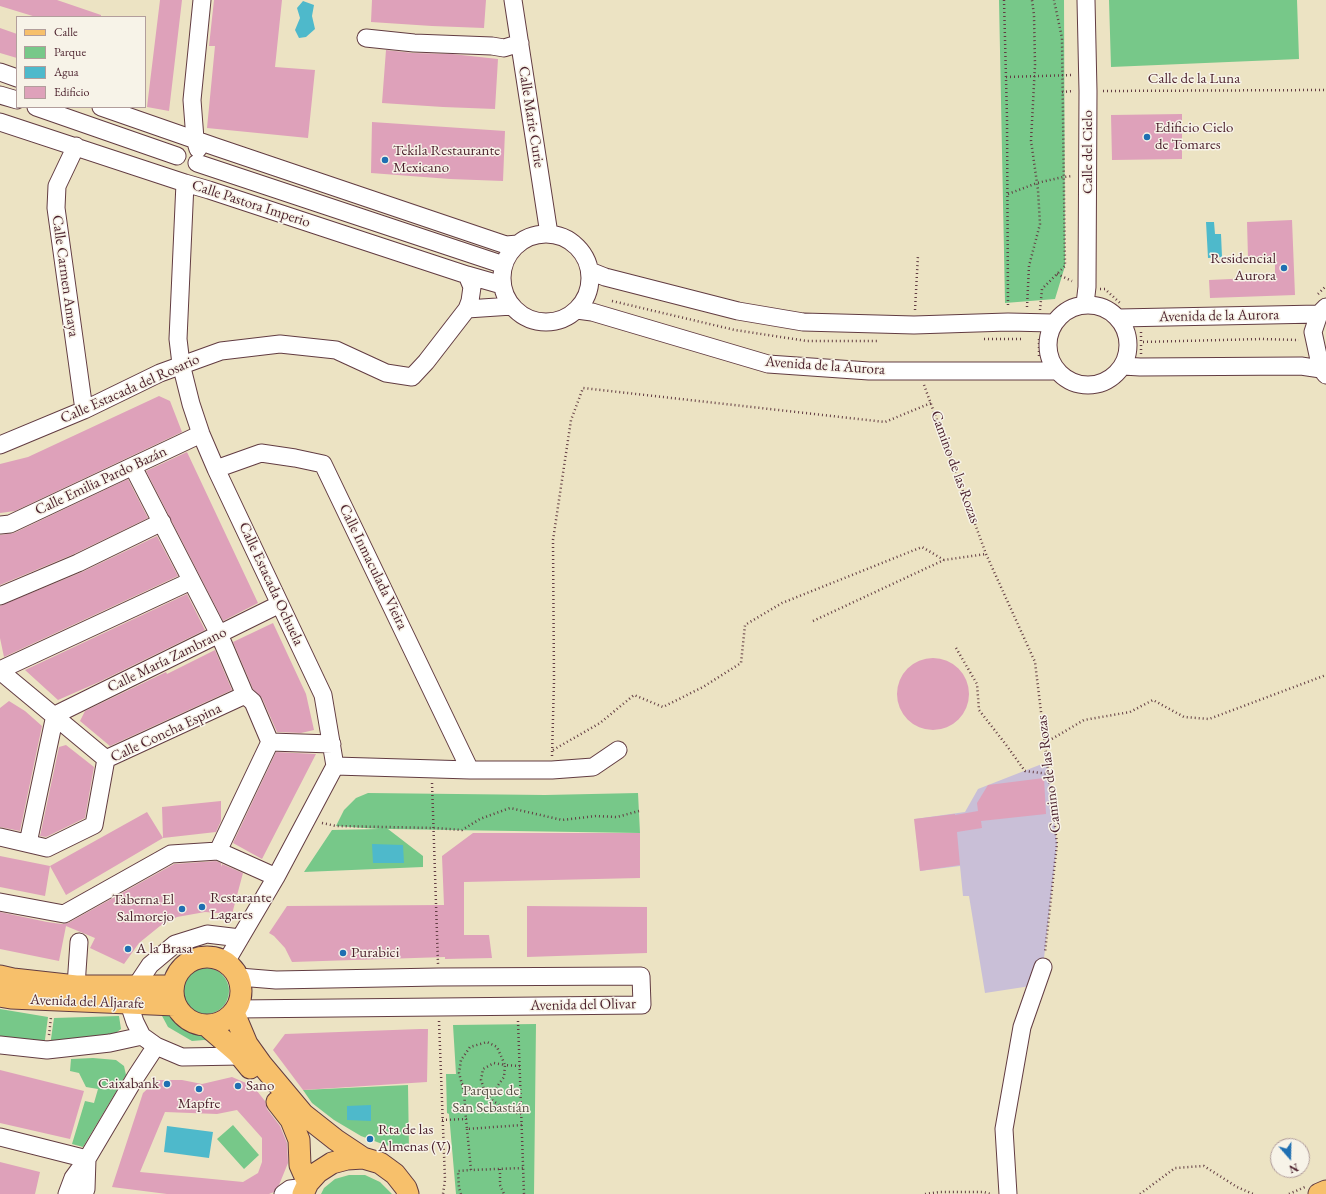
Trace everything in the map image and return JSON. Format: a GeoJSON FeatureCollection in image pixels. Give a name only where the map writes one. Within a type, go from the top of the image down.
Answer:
{"type":"FeatureCollection","features":[{"type":"Feature","properties":{"kind":"main road"},"geometry":{"type":"LineString","coordinates":[[204,957],[215,958],[232,970],[242,988],[241,999],[235,1011],[226,1020],[217,1024],[206,1026],[188,1020],[180,1014],[174,996],[176,976],[183,966],[193,960],[204,957]]}},
{"type":"Feature","properties":{"kind":"main road","name":"Avenida del Aljarafe"},"geometry":{"type":"LineString","coordinates":[[0,976],[13,979],[76,986],[136,1012]]}},
{"type":"Feature","properties":{"kind":"main road","name":"Avenida del Aljarafe"},"geometry":{"type":"LineString","coordinates":[[0,996],[53,1000],[136,1012],[174,996]]}},
{"type":"Feature","properties":{"kind":"main road"},"geometry":{"type":"LineString","coordinates":[[235,1011],[247,1044],[262,1065],[303,1114],[336,1140],[363,1158],[380,1163],[395,1174],[409,1192]]}},
{"type":"Feature","properties":{"kind":"main road"},"geometry":{"type":"LineString","coordinates":[[206,1026],[241,1056],[291,1120],[299,1140],[300,1165],[306,1188]]}},
{"type":"Feature","properties":{"kind":"main road"},"geometry":{"type":"LineString","coordinates":[[306,1188],[318,1172],[332,1163],[347,1159],[363,1158]]}},
{"type":"Feature","properties":{"kind":"main road"},"geometry":{"type":"LineString","coordinates":[[1319,1194],[1326,1191]]}},
{"type":"Feature","properties":{"kind":"street"},"geometry":{"type":"LineString","coordinates":[[195,139],[180,144],[177,156],[175,168],[185,183],[194,171],[199,151],[195,139],[192,100],[202,0]]}},
{"type":"Feature","properties":{"kind":"street","name":"Calle Marie Curie"},"geometry":{"type":"LineString","coordinates":[[513,0],[549,234]]}},
{"type":"Feature","properties":{"kind":"street","name":"Calle del Cielo"},"geometry":{"type":"LineString","coordinates":[[1085,304],[1087,287],[1088,175],[1086,0]]}},
{"type":"Feature","properties":{"kind":"street"},"geometry":{"type":"LineString","coordinates":[[366,38],[414,43],[492,46],[504,48],[520,43]]}},
{"type":"Feature","properties":{"kind":"street"},"geometry":{"type":"LineString","coordinates":[[0,72],[16,78]]}},
{"type":"Feature","properties":{"kind":"street"},"geometry":{"type":"LineString","coordinates":[[0,95],[16,100]]}},
{"type":"Feature","properties":{"kind":"street"},"geometry":{"type":"LineString","coordinates":[[39,108],[177,156]]}},
{"type":"Feature","properties":{"kind":"street"},"geometry":{"type":"LineString","coordinates":[[104,108],[506,245],[518,244]]}},
{"type":"Feature","properties":{"kind":"street","name":"Calle Pastora Imperio"},"geometry":{"type":"LineString","coordinates":[[0,122],[467,275],[502,285]]}},
{"type":"Feature","properties":{"kind":"street","name":"Calle Carmen Amaya"},"geometry":{"type":"LineString","coordinates":[[76,146],[57,186],[56,208],[84,410]]}},
{"type":"Feature","properties":{"kind":"street"},"geometry":{"type":"LineString","coordinates":[[196,163],[504,265]]}},
{"type":"Feature","properties":{"kind":"street","name":"Calle Estacada Ochuela"},"geometry":{"type":"LineString","coordinates":[[185,183],[178,340],[181,364],[191,404],[201,434],[216,469],[323,695],[335,766]]}},
{"type":"Feature","properties":{"kind":"street"},"geometry":{"type":"LineString","coordinates":[[539,234],[549,234],[563,237],[576,245],[585,257],[590,271],[590,282],[584,302],[577,310],[565,318],[551,322],[544,322],[536,321],[523,316],[512,306],[504,293],[502,275],[509,253],[518,244],[539,234]]}},
{"type":"Feature","properties":{"kind":"street"},"geometry":{"type":"LineString","coordinates":[[590,271],[605,277],[738,311],[803,322],[914,325],[1008,322],[1053,323]]}},
{"type":"Feature","properties":{"kind":"street"},"geometry":{"type":"LineString","coordinates":[[467,275],[472,287],[467,309],[512,306]]}},
{"type":"Feature","properties":{"kind":"street"},"geometry":{"type":"LineString","coordinates":[[1085,304],[1094,304],[1106,308],[1119,318],[1123,323],[1129,338],[1123,366],[1110,379],[1093,385],[1076,384],[1069,381],[1057,371],[1048,355],[1047,340],[1053,323],[1061,314],[1085,304]]}},
{"type":"Feature","properties":{"kind":"street","name":"Calle Estacada del Rosario"},"geometry":{"type":"LineString","coordinates":[[0,445],[84,410],[181,364],[220,351],[280,344],[336,350],[386,373],[412,377],[426,362],[467,309]]}},
{"type":"Feature","properties":{"kind":"street","name":"Avenida de la Aurora"},"geometry":{"type":"LineString","coordinates":[[577,310],[592,312],[768,364],[869,371],[1057,371]]}},
{"type":"Feature","properties":{"kind":"street"},"geometry":{"type":"LineString","coordinates":[[1123,366],[1301,366],[1323,372],[1313,332],[1323,310]]}},
{"type":"Feature","properties":{"kind":"street","name":"Avenida de la Aurora"},"geometry":{"type":"LineString","coordinates":[[1119,318],[1323,310]]}},
{"type":"Feature","properties":{"kind":"street","name":"Calle Emilia Pardo Bazán"},"geometry":{"type":"LineString","coordinates":[[0,525],[10,524],[201,434]]}},
{"type":"Feature","properties":{"kind":"street","name":"Calle Inmaculada Vieira"},"geometry":{"type":"LineString","coordinates":[[216,469],[261,453],[323,464],[470,770]]}},
{"type":"Feature","properties":{"kind":"street"},"geometry":{"type":"LineString","coordinates":[[133,467],[219,634],[245,695],[253,702],[270,742],[218,851]]}},
{"type":"Feature","properties":{"kind":"street"},"geometry":{"type":"LineString","coordinates":[[0,596],[78,563],[162,522]]}},
{"type":"Feature","properties":{"kind":"street"},"geometry":{"type":"LineString","coordinates":[[106,759],[0,670],[191,581]]}},
{"type":"Feature","properties":{"kind":"street","name":"Calle María Zambrano"},"geometry":{"type":"LineString","coordinates":[[55,715],[280,604]]}},
{"type":"Feature","properties":{"kind":"street","name":"Calle Concha Espina"},"geometry":{"type":"LineString","coordinates":[[0,837],[47,848],[94,825],[106,759],[245,695]]}},
{"type":"Feature","properties":{"kind":"street"},"geometry":{"type":"LineString","coordinates":[[28,844],[55,715]]}},
{"type":"Feature","properties":{"kind":"street"},"geometry":{"type":"LineString","coordinates":[[270,742],[332,744]]}},
{"type":"Feature","properties":{"kind":"street"},"geometry":{"type":"LineString","coordinates":[[232,970],[240,938],[276,877],[335,766],[470,770],[552,770],[592,767],[618,750]]}},
{"type":"Feature","properties":{"kind":"street"},"geometry":{"type":"LineString","coordinates":[[0,902],[64,914],[171,854],[218,851],[276,877]]}},
{"type":"Feature","properties":{"kind":"street"},"geometry":{"type":"LineString","coordinates":[[0,1045],[47,1050],[110,1043],[136,1012],[150,965],[175,944],[208,934],[240,938]]}},
{"type":"Feature","properties":{"kind":"street"},"geometry":{"type":"LineString","coordinates":[[76,986],[79,942]]}},
{"type":"Feature","properties":{"kind":"street"},"geometry":{"type":"LineString","coordinates":[[1008,1194],[1004,1129],[1022,1027],[1043,967]]}},
{"type":"Feature","properties":{"kind":"street","name":"Avenida del Olivar"},"geometry":{"type":"LineString","coordinates":[[232,970],[276,980],[438,977],[641,976],[642,1005],[235,1011]]}},
{"type":"Feature","properties":{"kind":"street"},"geometry":{"type":"LineString","coordinates":[[136,1012],[156,1046],[182,1057],[241,1056]]}},
{"type":"Feature","properties":{"kind":"street"},"geometry":{"type":"LineString","coordinates":[[67,1194],[73,1178],[87,1159],[135,1078],[156,1046]]}},
{"type":"Feature","properties":{"kind":"street"},"geometry":{"type":"LineString","coordinates":[[0,1137],[87,1159]]}},
{"type":"Feature","properties":{"kind":"street"},"geometry":{"type":"LineString","coordinates":[[84,1194],[86,1189],[87,1159]]}},
{"type":"Feature","properties":{"kind":"street"},"geometry":{"type":"LineString","coordinates":[[283,1194],[290,1190],[306,1188]]}},
{"type":"Feature","properties":{"kind":"path"},"geometry":{"type":"LineString","coordinates":[[1004,0],[1008,194],[1008,322]]}},
{"type":"Feature","properties":{"kind":"path"},"geometry":{"type":"LineString","coordinates":[[1026,322],[1029,266],[1040,224],[1037,184],[1031,141],[1034,77],[1034,15],[1032,0]]}},
{"type":"Feature","properties":{"kind":"path"},"geometry":{"type":"LineString","coordinates":[[1040,310],[1042,289],[1065,266],[1061,76],[1062,38],[1054,0]]}},
{"type":"Feature","properties":{"kind":"path"},"geometry":{"type":"LineString","coordinates":[[1006,77],[1061,76],[1087,83]]}},
{"type":"Feature","properties":{"kind":"path","name":"Calle de la Luna"},"geometry":{"type":"LineString","coordinates":[[1062,92],[1087,83],[1326,90]]}},
{"type":"Feature","properties":{"kind":"path"},"geometry":{"type":"LineString","coordinates":[[1008,194],[1063,177],[1088,175]]}},
{"type":"Feature","properties":{"kind":"path"},"geometry":{"type":"LineString","coordinates":[[914,325],[918,255]]}},
{"type":"Feature","properties":{"kind":"path","name":"Camino de las Rozas"},"geometry":{"type":"LineString","coordinates":[[919,371],[986,554],[1035,662],[1057,844],[1043,967]]}},
{"type":"Feature","properties":{"kind":"path"},"geometry":{"type":"LineString","coordinates":[[552,770],[554,681],[553,540],[571,420],[583,388],[885,422],[931,403]]}},
{"type":"Feature","properties":{"kind":"path"},"geometry":{"type":"LineString","coordinates":[[553,750],[600,723],[634,695],[663,707],[703,687],[741,663],[745,625],[782,603],[922,547],[944,560]]}},
{"type":"Feature","properties":{"kind":"path"},"geometry":{"type":"LineString","coordinates":[[812,621],[944,560],[986,554]]}},
{"type":"Feature","properties":{"kind":"path"},"geometry":{"type":"LineString","coordinates":[[956,648],[977,684],[979,710],[1025,771],[1049,774]]}},
{"type":"Feature","properties":{"kind":"path"},"geometry":{"type":"LineString","coordinates":[[1045,742],[1084,720],[1130,712],[1153,700],[1184,718],[1209,719],[1326,675]]}},
{"type":"Feature","properties":{"kind":"path"},"geometry":{"type":"LineString","coordinates":[[307,819],[336,826],[462,830],[480,819],[510,808],[562,820],[596,816],[617,817],[639,811]]}},
{"type":"Feature","properties":{"kind":"path"},"geometry":{"type":"LineString","coordinates":[[47,1050],[53,1000]]}},
{"type":"Feature","properties":{"kind":"path"},"geometry":{"type":"LineString","coordinates":[[510,1020],[518,1020],[524,1194]]}},
{"type":"Feature","properties":{"kind":"path"},"geometry":{"type":"LineString","coordinates":[[432,1022],[439,1022]]}},
{"type":"Feature","properties":{"kind":"path"},"geometry":{"type":"LineString","coordinates":[[462,1084],[475,1090],[485,1092],[496,1088],[504,1077],[505,1065],[497,1047],[487,1042],[470,1047],[461,1060],[459,1073],[462,1084],[471,1170]]}},
{"type":"Feature","properties":{"kind":"path"},"geometry":{"type":"LineString","coordinates":[[520,1066],[494,1063],[483,1069],[481,1080],[485,1092],[493,1100],[507,1110],[522,1114]]}},
{"type":"Feature","properties":{"kind":"path"},"geometry":{"type":"LineString","coordinates":[[442,1120],[466,1119]]}},
{"type":"Feature","properties":{"kind":"path"},"geometry":{"type":"LineString","coordinates":[[467,1129],[522,1125]]}},
{"type":"Feature","properties":{"kind":"path"},"geometry":{"type":"LineString","coordinates":[[1140,1194],[1175,1168],[1204,1166],[1237,1187],[1253,1194]]}},
{"type":"Feature","properties":{"kind":"path"},"geometry":{"type":"LineString","coordinates":[[461,1194],[459,1188],[458,1171],[523,1168]]}},
{"type":"Feature","properties":{"kind":"path"},"geometry":{"type":"LineString","coordinates":[[500,1169],[500,1185],[504,1194]]}},
{"type":"Feature","properties":{"kind":"path"},"geometry":{"type":"LineString","coordinates":[[925,1194],[940,1192],[984,1192],[991,1194]]}},
{"type":"Feature","properties":{"kind":"shaded area"},"geometry":{"type":"Polygon","coordinates":[[[1047,762],[1057,844],[1043,967],[1037,985],[985,993],[969,896],[963,896],[960,866],[920,871],[915,819],[965,812],[978,789],[1047,762]]]}},
{"type":"Feature","properties":{"kind":"green space"},"geometry":{"type":"Polygon","coordinates":[[[999,0],[1064,0],[1065,266],[1055,299],[1005,303],[999,0]]]}},
{"type":"Feature","properties":{"kind":"green space"},"geometry":{"type":"Polygon","coordinates":[[[1109,0],[1297,0],[1299,59],[1111,67],[1109,0]]]}},
{"type":"Feature","properties":{"kind":"green space"},"geometry":{"type":"Polygon","coordinates":[[[368,793],[545,795],[638,793],[640,833],[388,829],[423,856],[423,867],[304,872],[332,830],[379,829],[336,826],[344,810],[356,798],[368,793]]]}},
{"type":"Feature","properties":{"kind":"green space"},"geometry":{"type":"Polygon","coordinates":[[[211,968],[223,974],[228,982],[228,1000],[223,1008],[215,1013],[201,1014],[189,1008],[184,1000],[183,986],[189,974],[197,969],[211,968]]]}},
{"type":"Feature","properties":{"kind":"green space"},"geometry":{"type":"Polygon","coordinates":[[[0,1009],[48,1017],[44,1047],[0,1041],[0,1009]]]}},
{"type":"Feature","properties":{"kind":"green space"},"geometry":{"type":"Polygon","coordinates":[[[161,1014],[169,1015],[184,1028],[195,1034],[209,1034],[217,1042],[204,1040],[192,1041],[168,1027],[161,1014]]]}},
{"type":"Feature","properties":{"kind":"green space"},"geometry":{"type":"Polygon","coordinates":[[[119,1016],[121,1029],[108,1039],[50,1046],[54,1018],[119,1016]]]}},
{"type":"Feature","properties":{"kind":"green space","name":"Parque de San Sebastián"},"geometry":{"type":"Polygon","coordinates":[[[536,1024],[534,1194],[456,1194],[449,1114],[447,1113],[446,1074],[456,1074],[453,1025],[536,1024]]]}},
{"type":"Feature","properties":{"kind":"green space"},"geometry":{"type":"Polygon","coordinates":[[[93,1058],[116,1060],[124,1066],[126,1075],[83,1147],[72,1144],[85,1101],[94,1103],[98,1089],[86,1087],[79,1073],[70,1071],[71,1059],[93,1058]]]}},
{"type":"Feature","properties":{"kind":"green space"},"geometry":{"type":"Polygon","coordinates":[[[408,1085],[409,1151],[385,1145],[361,1136],[334,1120],[312,1103],[303,1090],[408,1085]]]}},
{"type":"Feature","properties":{"kind":"green space"},"geometry":{"type":"Polygon","coordinates":[[[233,1125],[259,1155],[244,1169],[217,1139],[233,1125]]]}},
{"type":"Feature","properties":{"kind":"green space"},"geometry":{"type":"Polygon","coordinates":[[[349,1175],[365,1175],[380,1182],[392,1194],[321,1194],[324,1188],[335,1179],[349,1175]]]}},
{"type":"Feature","properties":{"kind":"water"},"geometry":{"type":"Polygon","coordinates":[[[303,1],[314,5],[312,16],[315,29],[306,37],[299,38],[295,30],[300,18],[297,8],[303,1]]]}},
{"type":"Feature","properties":{"kind":"water"},"geometry":{"type":"Polygon","coordinates":[[[1206,222],[1214,222],[1215,234],[1221,234],[1222,257],[1208,258],[1206,222]]]}},
{"type":"Feature","properties":{"kind":"water"},"geometry":{"type":"Polygon","coordinates":[[[372,844],[403,845],[404,863],[373,863],[372,844]]]}},
{"type":"Feature","properties":{"kind":"water"},"geometry":{"type":"Polygon","coordinates":[[[371,1105],[371,1121],[347,1120],[347,1106],[371,1105]]]}},
{"type":"Feature","properties":{"kind":"water"},"geometry":{"type":"Polygon","coordinates":[[[167,1126],[213,1132],[209,1158],[164,1152],[167,1126]]]}},
{"type":"Feature","properties":{"kind":"building"},"geometry":{"type":"Polygon","coordinates":[[[0,0],[57,0],[101,16],[33,16],[0,6],[0,0]]]}},
{"type":"Feature","properties":{"kind":"building"},"geometry":{"type":"Polygon","coordinates":[[[160,0],[182,0],[169,111],[147,107],[160,0]]]}},
{"type":"Feature","properties":{"kind":"building"},"geometry":{"type":"Polygon","coordinates":[[[214,0],[282,0],[275,67],[315,70],[308,138],[207,128],[215,46],[209,46],[214,0]]]}},
{"type":"Feature","properties":{"kind":"building"},"geometry":{"type":"Polygon","coordinates":[[[372,0],[486,0],[484,28],[371,22],[372,0]]]}},
{"type":"Feature","properties":{"kind":"building"},"geometry":{"type":"Polygon","coordinates":[[[0,28],[16,34],[16,58],[0,53],[0,28]]]}},
{"type":"Feature","properties":{"kind":"building"},"geometry":{"type":"Polygon","coordinates":[[[386,50],[413,53],[452,54],[498,59],[495,109],[382,103],[386,50]]]}},
{"type":"Feature","properties":{"kind":"building","name":"Edificio Cielo de Tomares"},"geometry":{"type":"Polygon","coordinates":[[[1182,114],[1182,159],[1112,160],[1111,115],[1182,114]]]}},
{"type":"Feature","properties":{"kind":"building"},"geometry":{"type":"Polygon","coordinates":[[[372,122],[505,131],[503,181],[450,179],[371,173],[372,122]]]}},
{"type":"Feature","properties":{"kind":"building","name":"Residencial Aurora"},"geometry":{"type":"Polygon","coordinates":[[[1292,220],[1295,295],[1210,298],[1209,280],[1275,277],[1275,257],[1248,258],[1247,222],[1292,220]]]}},
{"type":"Feature","properties":{"kind":"building"},"geometry":{"type":"Polygon","coordinates":[[[159,396],[170,401],[182,432],[15,511],[0,513],[0,464],[28,457],[159,396]]]}},
{"type":"Feature","properties":{"kind":"building"},"geometry":{"type":"Polygon","coordinates":[[[187,452],[258,603],[223,621],[146,471],[187,452]]]}},
{"type":"Feature","properties":{"kind":"building"},"geometry":{"type":"Polygon","coordinates":[[[128,479],[148,518],[74,554],[0,585],[0,535],[14,533],[128,479]]]}},
{"type":"Feature","properties":{"kind":"building"},"geometry":{"type":"Polygon","coordinates":[[[157,536],[178,576],[4,657],[0,638],[0,606],[82,572],[157,536]]]}},
{"type":"Feature","properties":{"kind":"building"},"geometry":{"type":"Polygon","coordinates":[[[187,594],[205,630],[99,682],[58,700],[25,670],[187,594]]]}},
{"type":"Feature","properties":{"kind":"building"},"geometry":{"type":"Polygon","coordinates":[[[273,623],[306,694],[314,730],[301,733],[277,732],[262,698],[253,689],[233,642],[273,623]]]}},
{"type":"Feature","properties":{"kind":"building"},"geometry":{"type":"Polygon","coordinates":[[[215,650],[232,690],[110,746],[80,721],[85,711],[166,672],[167,674],[215,650]]]}},
{"type":"Feature","properties":{"kind":"building"},"geometry":{"type":"Polygon","coordinates":[[[933,658],[953,664],[963,674],[969,694],[963,714],[953,724],[933,730],[913,724],[903,714],[897,694],[903,674],[913,664],[933,658]]]}},
{"type":"Feature","properties":{"kind":"building"},"geometry":{"type":"Polygon","coordinates":[[[9,701],[25,711],[42,726],[20,831],[0,827],[0,708],[9,701]]]}},
{"type":"Feature","properties":{"kind":"building"},"geometry":{"type":"Polygon","coordinates":[[[66,745],[94,767],[85,818],[46,837],[40,836],[59,747],[66,745]]]}},
{"type":"Feature","properties":{"kind":"building"},"geometry":{"type":"Polygon","coordinates":[[[276,752],[316,754],[262,859],[233,843],[276,752]]]}},
{"type":"Feature","properties":{"kind":"building"},"geometry":{"type":"Polygon","coordinates":[[[1044,778],[1046,814],[981,821],[982,828],[957,832],[960,865],[920,871],[914,819],[978,811],[977,803],[988,785],[1044,778]]]}},
{"type":"Feature","properties":{"kind":"building"},"geometry":{"type":"Polygon","coordinates":[[[221,801],[221,821],[216,832],[163,838],[162,807],[221,801]]]}},
{"type":"Feature","properties":{"kind":"building"},"geometry":{"type":"Polygon","coordinates":[[[147,812],[163,838],[66,895],[50,866],[147,812]]]}},
{"type":"Feature","properties":{"kind":"building"},"geometry":{"type":"Polygon","coordinates":[[[473,833],[640,833],[640,878],[464,882],[464,935],[489,935],[492,958],[445,959],[445,957],[292,962],[285,948],[274,936],[269,933],[287,906],[444,905],[442,856],[473,833]]]}},
{"type":"Feature","properties":{"kind":"building"},"geometry":{"type":"Polygon","coordinates":[[[0,856],[50,866],[45,896],[0,887],[0,856]]]}},
{"type":"Feature","properties":{"kind":"building"},"geometry":{"type":"Polygon","coordinates":[[[216,861],[221,863],[221,867],[222,864],[243,873],[232,914],[205,912],[177,917],[160,926],[139,943],[124,964],[90,948],[95,938],[66,926],[59,961],[0,949],[0,912],[47,922],[62,924],[68,923],[174,864],[216,861]]]}},
{"type":"Feature","properties":{"kind":"building"},"geometry":{"type":"Polygon","coordinates":[[[527,906],[647,907],[647,953],[527,957],[527,906]]]}},
{"type":"Feature","properties":{"kind":"building"},"geometry":{"type":"Polygon","coordinates":[[[428,1029],[427,1082],[303,1090],[273,1050],[285,1034],[428,1029]]]}},
{"type":"Feature","properties":{"kind":"building"},"geometry":{"type":"Polygon","coordinates":[[[0,1070],[84,1091],[70,1139],[0,1123],[0,1070]]]}},
{"type":"Feature","properties":{"kind":"building"},"geometry":{"type":"Polygon","coordinates":[[[232,1077],[253,1086],[265,1101],[267,1109],[280,1126],[287,1143],[288,1163],[279,1185],[274,1192],[269,1194],[167,1194],[112,1187],[143,1093],[157,1080],[182,1080],[202,1084],[232,1077]],[[237,1110],[217,1114],[165,1112],[140,1172],[243,1182],[258,1173],[262,1162],[262,1138],[237,1110]]]}},
{"type":"Feature","properties":{"kind":"building"},"geometry":{"type":"Polygon","coordinates":[[[0,1162],[40,1172],[35,1194],[0,1194],[0,1162]]]}},
{"type":"Feature","properties":{"kind":"place","name":"Edificio Cielo de Tomares"},"geometry":{"type":"Point","coordinates":[1147,137]}},
{"type":"Feature","properties":{"kind":"place","name":"Tekila Restaurante Mexicano"},"geometry":{"type":"Point","coordinates":[385,160]}},
{"type":"Feature","properties":{"kind":"place","name":"Residencial Aurora"},"geometry":{"type":"Point","coordinates":[1284,268]}},
{"type":"Feature","properties":{"kind":"place","name":"Restarante Lagares"},"geometry":{"type":"Point","coordinates":[202,907]}},
{"type":"Feature","properties":{"kind":"place","name":"Taberna El Salmorejo"},"geometry":{"type":"Point","coordinates":[182,909]}},
{"type":"Feature","properties":{"kind":"place","name":"A la Brasa"},"geometry":{"type":"Point","coordinates":[128,949]}},
{"type":"Feature","properties":{"kind":"place","name":"Purabici"},"geometry":{"type":"Point","coordinates":[343,953]}},
{"type":"Feature","properties":{"kind":"place","name":"Caixabank"},"geometry":{"type":"Point","coordinates":[167,1084]}},
{"type":"Feature","properties":{"kind":"place","name":"Sano"},"geometry":{"type":"Point","coordinates":[238,1086]}},
{"type":"Feature","properties":{"kind":"place","name":"Mapfre"},"geometry":{"type":"Point","coordinates":[199,1089]}},
{"type":"Feature","properties":{"kind":"place","name":"Rta de las Almenas (V)"},"geometry":{"type":"Point","coordinates":[370,1139]}}]}
